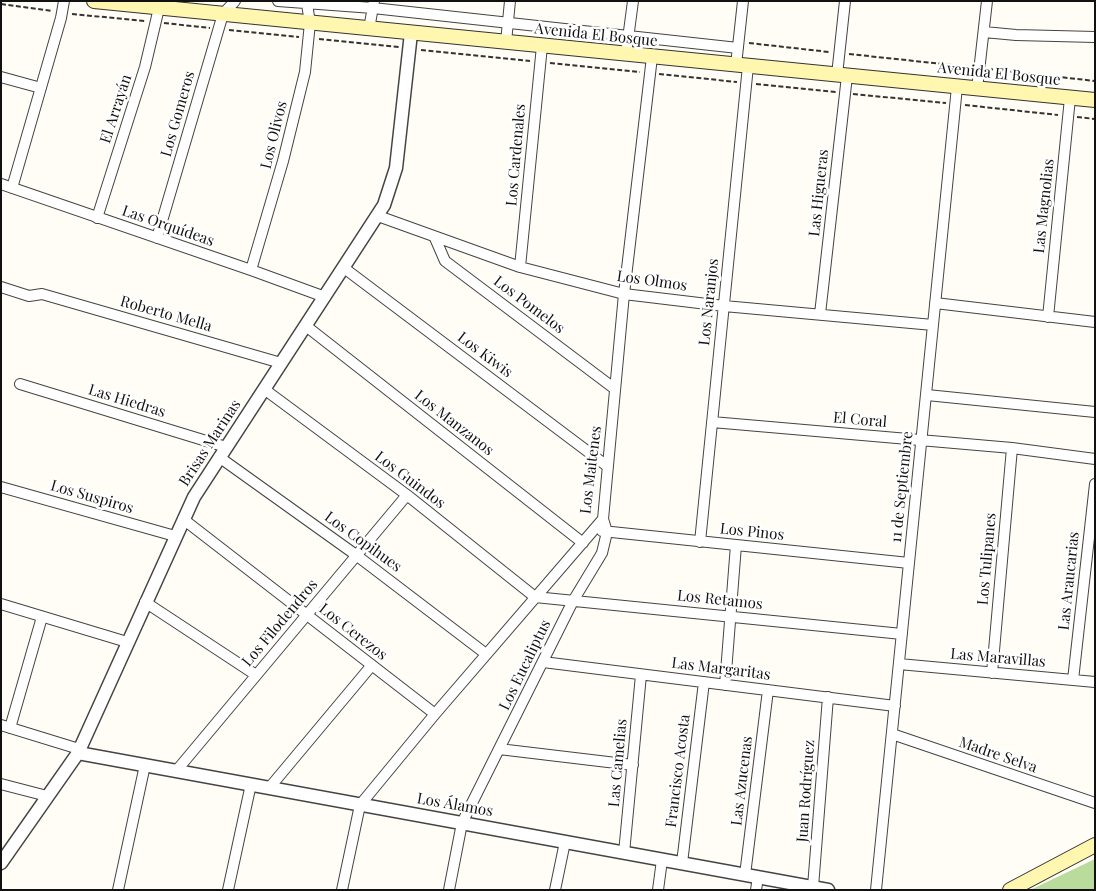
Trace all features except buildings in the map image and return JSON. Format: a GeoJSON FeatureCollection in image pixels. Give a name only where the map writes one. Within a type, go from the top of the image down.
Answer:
{"type":"FeatureCollection","features":[{"type":"Feature","properties":{"kind":"main road","name":"Avenida El Bosque"},"geometry":{"type":"LineString","coordinates":[[94,1],[132,3],[159,8],[1095,100]]}},
{"type":"Feature","properties":{"kind":"main road"},"geometry":{"type":"LineString","coordinates":[[1010,890],[1095,845]]}},
{"type":"Feature","properties":{"kind":"street"},"geometry":{"type":"LineString","coordinates":[[12,188],[61,18],[64,1]]}},
{"type":"Feature","properties":{"kind":"street","name":"Los Gomeros"},"geometry":{"type":"LineString","coordinates":[[157,238],[223,14],[235,1]]}},
{"type":"Feature","properties":{"kind":"street","name":"Avenida El Bosque"},"geometry":{"type":"LineString","coordinates":[[278,1],[307,4],[373,5],[508,24],[738,48]]}},
{"type":"Feature","properties":{"kind":"street"},"geometry":{"type":"LineString","coordinates":[[506,42],[510,1]]}},
{"type":"Feature","properties":{"kind":"street"},"geometry":{"type":"LineString","coordinates":[[626,54],[633,1]]}},
{"type":"Feature","properties":{"kind":"street","name":"Los Naranjos"},"geometry":{"type":"LineString","coordinates":[[700,542],[724,306],[742,66],[738,48],[743,1]]}},
{"type":"Feature","properties":{"kind":"street","name":"Las Higueras"},"geometry":{"type":"LineString","coordinates":[[820,314],[842,75],[845,1]]}},
{"type":"Feature","properties":{"kind":"street"},"geometry":{"type":"LineString","coordinates":[[977,89],[987,1]]}},
{"type":"Feature","properties":{"kind":"street","name":"Los Olivos"},"geometry":{"type":"LineString","coordinates":[[251,270],[283,160],[305,72],[310,23],[307,4]]}},
{"type":"Feature","properties":{"kind":"street"},"geometry":{"type":"LineString","coordinates":[[369,28],[373,5]]}},
{"type":"Feature","properties":{"kind":"street","name":"El Arrayán"},"geometry":{"type":"LineString","coordinates":[[97,218],[145,67],[159,8]]}},
{"type":"Feature","properties":{"kind":"street"},"geometry":{"type":"LineString","coordinates":[[984,32],[1016,35],[1095,37]]}},
{"type":"Feature","properties":{"kind":"street","name":"Brisas Marinas"},"geometry":{"type":"LineString","coordinates":[[1,863],[79,751],[175,536],[198,491],[378,216],[389,193],[396,168],[411,33]]}},
{"type":"Feature","properties":{"kind":"street","name":"Los Cardenales"},"geometry":{"type":"LineString","coordinates":[[520,267],[542,46]]}},
{"type":"Feature","properties":{"kind":"street","name":"Los Maitenes"},"geometry":{"type":"LineString","coordinates":[[342,890],[360,805],[435,714],[603,519],[624,294],[652,56]]}},
{"type":"Feature","properties":{"kind":"street"},"geometry":{"type":"LineString","coordinates":[[1,77],[41,88]]}},
{"type":"Feature","properties":{"kind":"street","name":"11 de Septiembre"},"geometry":{"type":"LineString","coordinates":[[876,890],[958,87]]}},
{"type":"Feature","properties":{"kind":"street","name":"Las Magnolias"},"geometry":{"type":"LineString","coordinates":[[1048,317],[1070,98]]}},
{"type":"Feature","properties":{"kind":"street","name":"Las Orquídeas"},"geometry":{"type":"LineString","coordinates":[[1,184],[325,297]]}},
{"type":"Feature","properties":{"kind":"street","name":"Los Olmos"},"geometry":{"type":"LineString","coordinates":[[378,216],[520,267],[624,294],[724,306],[933,325]]}},
{"type":"Feature","properties":{"kind":"street","name":"Los Pomelos"},"geometry":{"type":"LineString","coordinates":[[435,238],[445,261],[615,389]]}},
{"type":"Feature","properties":{"kind":"street","name":"Los Kiwis"},"geometry":{"type":"LineString","coordinates":[[344,268],[607,466]]}},
{"type":"Feature","properties":{"kind":"street","name":"Roberto Mella"},"geometry":{"type":"LineString","coordinates":[[1,287],[30,296],[42,294],[281,363]]}},
{"type":"Feature","properties":{"kind":"street"},"geometry":{"type":"LineString","coordinates":[[936,304],[1095,322]]}},
{"type":"Feature","properties":{"kind":"street","name":"Los Manzanos"},"geometry":{"type":"LineString","coordinates":[[306,326],[583,542]]}},
{"type":"Feature","properties":{"kind":"street","name":"Las Hiedras"},"geometry":{"type":"LineString","coordinates":[[20,384],[222,452]]}},
{"type":"Feature","properties":{"kind":"street","name":"Los Guindos"},"geometry":{"type":"LineString","coordinates":[[264,389],[407,495],[536,597]]}},
{"type":"Feature","properties":{"kind":"street"},"geometry":{"type":"LineString","coordinates":[[926,395],[1095,412]]}},
{"type":"Feature","properties":{"kind":"street","name":"El Coral"},"geometry":{"type":"LineString","coordinates":[[712,422],[1012,448],[1095,459]]}},
{"type":"Feature","properties":{"kind":"street","name":"Los Tulipanes"},"geometry":{"type":"LineString","coordinates":[[992,673],[1012,448]]}},
{"type":"Feature","properties":{"kind":"street","name":"Los Copihues"},"geometry":{"type":"LineString","coordinates":[[222,452],[486,654]]}},
{"type":"Feature","properties":{"kind":"street","name":"Las Araucarias"},"geometry":{"type":"LineString","coordinates":[[1073,680],[1091,546],[1095,484]]}},
{"type":"Feature","properties":{"kind":"street","name":"Los Suspiros"},"geometry":{"type":"LineString","coordinates":[[1,487],[175,536]]}},
{"type":"Feature","properties":{"kind":"street","name":"Los Filodendros"},"geometry":{"type":"LineString","coordinates":[[177,770],[407,495]]}},
{"type":"Feature","properties":{"kind":"street","name":"Los Cerezos"},"geometry":{"type":"LineString","coordinates":[[183,519],[435,714]]}},
{"type":"Feature","properties":{"kind":"street"},"geometry":{"type":"LineString","coordinates":[[603,519],[607,532]]}},
{"type":"Feature","properties":{"kind":"street","name":"Los Pinos"},"geometry":{"type":"LineString","coordinates":[[592,531],[909,563]]}},
{"type":"Feature","properties":{"kind":"street","name":"Los Eucaliptus"},"geometry":{"type":"LineString","coordinates":[[449,890],[462,823],[573,601],[602,553],[607,532]]}},
{"type":"Feature","properties":{"kind":"street"},"geometry":{"type":"LineString","coordinates":[[725,684],[736,546]]}},
{"type":"Feature","properties":{"kind":"street","name":"Los Retamos"},"geometry":{"type":"LineString","coordinates":[[536,597],[902,634]]}},
{"type":"Feature","properties":{"kind":"street"},"geometry":{"type":"LineString","coordinates":[[145,602],[256,675]]}},
{"type":"Feature","properties":{"kind":"street"},"geometry":{"type":"LineString","coordinates":[[1,604],[127,642]]}},
{"type":"Feature","properties":{"kind":"street"},"geometry":{"type":"LineString","coordinates":[[42,617],[6,727],[79,751]]}},
{"type":"Feature","properties":{"kind":"street","name":"Las Margaritas"},"geometry":{"type":"LineString","coordinates":[[543,662],[894,706]]}},
{"type":"Feature","properties":{"kind":"street","name":"Las Maravillas"},"geometry":{"type":"LineString","coordinates":[[899,664],[1095,682]]}},
{"type":"Feature","properties":{"kind":"street"},"geometry":{"type":"LineString","coordinates":[[270,788],[372,665]]}},
{"type":"Feature","properties":{"kind":"street","name":"Las Camelias"},"geometry":{"type":"LineString","coordinates":[[624,853],[641,675]]}},
{"type":"Feature","properties":{"kind":"street","name":"Francisco Acosta"},"geometry":{"type":"LineString","coordinates":[[682,863],[704,682]]}},
{"type":"Feature","properties":{"kind":"street","name":"Las Azucenas"},"geometry":{"type":"LineString","coordinates":[[753,881],[768,690]]}},
{"type":"Feature","properties":{"kind":"street","name":"Juan Rodríguez"},"geometry":{"type":"LineString","coordinates":[[807,888],[828,698]]}},
{"type":"Feature","properties":{"kind":"street","name":"Madre Selva"},"geometry":{"type":"LineString","coordinates":[[892,734],[1095,803]]}},
{"type":"Feature","properties":{"kind":"street"},"geometry":{"type":"LineString","coordinates":[[500,749],[633,765]]}},
{"type":"Feature","properties":{"kind":"street","name":"Los Álamos"},"geometry":{"type":"LineString","coordinates":[[79,751],[360,805],[682,863],[753,881],[828,890]]}},
{"type":"Feature","properties":{"kind":"street"},"geometry":{"type":"LineString","coordinates":[[118,890],[145,765]]}},
{"type":"Feature","properties":{"kind":"street"},"geometry":{"type":"LineString","coordinates":[[1,784],[47,796]]}},
{"type":"Feature","properties":{"kind":"street"},"geometry":{"type":"LineString","coordinates":[[228,890],[251,784]]}},
{"type":"Feature","properties":{"kind":"street"},"geometry":{"type":"LineString","coordinates":[[555,890],[564,842]]}},
{"type":"Feature","properties":{"kind":"street"},"geometry":{"type":"LineString","coordinates":[[658,890],[662,860]]}},
{"type":"Feature","properties":{"kind":"green space"},"geometry":{"type":"Polygon","coordinates":[[[1095,859],[1095,890],[1030,890],[1095,859]]]}}]}
